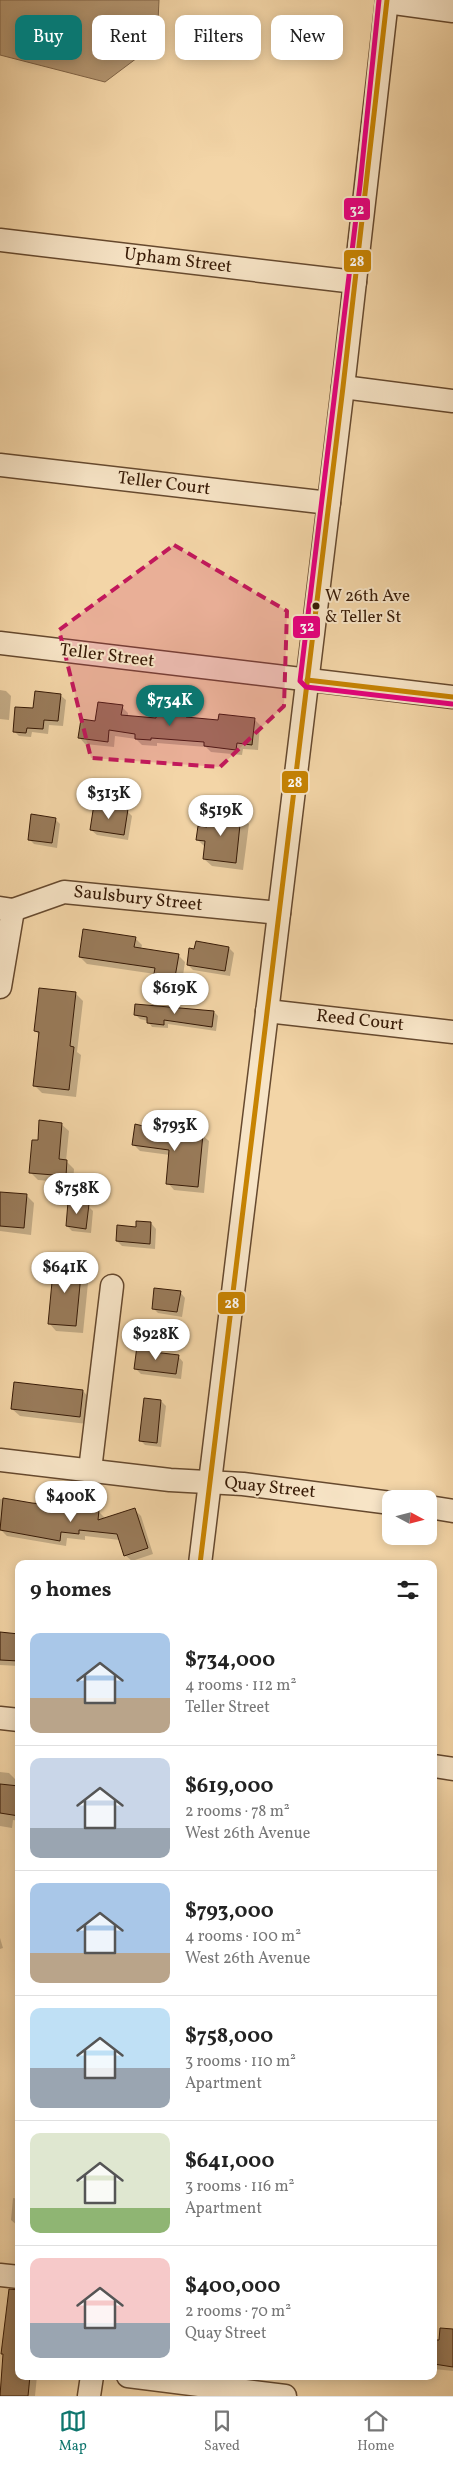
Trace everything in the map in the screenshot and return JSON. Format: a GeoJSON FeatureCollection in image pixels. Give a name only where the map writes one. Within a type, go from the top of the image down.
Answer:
{"type":"FeatureCollection","features":[{"type":"Feature","properties":{"kind":"street"},"geometry":{"type":"LineString","coordinates":[[201,1560],[343,387],[387,1],[452,7]]}},
{"type":"Feature","properties":{"kind":"street","name":"Upham Street"},"geometry":{"type":"LineString","coordinates":[[0,240],[355,282]]}},
{"type":"Feature","properties":{"kind":"street"},"geometry":{"type":"LineString","coordinates":[[343,387],[453,401]]}},
{"type":"Feature","properties":{"kind":"street","name":"Teller Court"},"geometry":{"type":"LineString","coordinates":[[0,465],[329,503]]}},
{"type":"Feature","properties":{"kind":"street","name":"Teller Street"},"geometry":{"type":"LineString","coordinates":[[0,642],[453,697]]}},
{"type":"Feature","properties":{"kind":"street","name":"Saulsbury Street"},"geometry":{"type":"LineString","coordinates":[[6,909],[64,892],[279,913]]}},
{"type":"Feature","properties":{"kind":"street"},"geometry":{"type":"LineString","coordinates":[[0,987],[6,909]]}},
{"type":"Feature","properties":{"kind":"street","name":"Reed Court"},"geometry":{"type":"LineString","coordinates":[[267,1011],[453,1032]]}},
{"type":"Feature","properties":{"kind":"street"},"geometry":{"type":"LineString","coordinates":[[90,1470],[112,1286]]}},
{"type":"Feature","properties":{"kind":"street","name":"Quay Street"},"geometry":{"type":"LineString","coordinates":[[0,1460],[170,1480],[243,1484],[382,1502]]}},
{"type":"Feature","properties":{"kind":"street"},"geometry":{"type":"LineString","coordinates":[[438,1509],[453,1510]]}},
{"type":"Feature","properties":{"kind":"street"},"geometry":{"type":"LineString","coordinates":[[0,1718],[15,1720]]}},
{"type":"Feature","properties":{"kind":"street"},"geometry":{"type":"LineString","coordinates":[[437,1766],[453,1769]]}},
{"type":"Feature","properties":{"kind":"street"},"geometry":{"type":"LineString","coordinates":[[0,2275],[15,2277]]}},
{"type":"Feature","properties":{"kind":"street"},"geometry":{"type":"LineString","coordinates":[[89,2396],[91,2380]]}},
{"type":"Feature","properties":{"kind":"street"},"geometry":{"type":"LineString","coordinates":[[159,2380],[285,2396]]}},
{"type":"Feature","properties":{"kind":"highlighted area"},"geometry":{"type":"Polygon","coordinates":[[[174,545],[287,611],[284,706],[220,767],[91,758],[59,630],[174,545]]]}},
{"type":"Feature","properties":{"kind":"shaded area"},"geometry":{"type":"Polygon","coordinates":[[[0,0],[159,0],[158,15],[92,15],[92,60],[134,60],[105,82],[19,60],[82,60],[82,15],[15,15],[15,59],[0,55],[0,0]]]}},
{"type":"Feature","properties":{"kind":"building"},"geometry":{"type":"Polygon","coordinates":[[[35,691],[61,694],[58,721],[44,720],[43,729],[27,728],[26,733],[13,732],[15,707],[33,708],[35,691]]]}},
{"type":"Feature","properties":{"kind":"building"},"geometry":{"type":"Polygon","coordinates":[[[98,702],[123,705],[121,715],[156,718],[157,709],[187,711],[186,717],[218,720],[219,714],[255,718],[252,745],[237,743],[236,750],[204,746],[204,742],[151,738],[151,740],[135,739],[135,734],[109,730],[108,742],[78,738],[81,719],[95,721],[98,702]]]}},
{"type":"Feature","properties":{"kind":"building"},"geometry":{"type":"Polygon","coordinates":[[[94,804],[128,809],[124,835],[90,830],[94,804]]]}},
{"type":"Feature","properties":{"kind":"building"},"geometry":{"type":"Polygon","coordinates":[[[208,811],[241,815],[236,863],[203,859],[205,841],[196,840],[198,826],[207,827],[208,811]]]}},
{"type":"Feature","properties":{"kind":"building"},"geometry":{"type":"Polygon","coordinates":[[[31,814],[56,818],[52,843],[28,840],[31,814]]]}},
{"type":"Feature","properties":{"kind":"building"},"geometry":{"type":"Polygon","coordinates":[[[83,929],[136,937],[134,947],[179,954],[174,983],[153,979],[155,968],[79,957],[83,929]]]}},
{"type":"Feature","properties":{"kind":"building"},"geometry":{"type":"Polygon","coordinates":[[[196,941],[229,947],[225,971],[187,965],[189,948],[194,949],[196,941]]]}},
{"type":"Feature","properties":{"kind":"building"},"geometry":{"type":"Polygon","coordinates":[[[39,988],[76,992],[70,1046],[74,1047],[69,1090],[33,1086],[39,1032],[34,1031],[39,988]]]}},
{"type":"Feature","properties":{"kind":"building"},"geometry":{"type":"Polygon","coordinates":[[[135,1004],[214,1011],[212,1027],[164,1020],[164,1025],[147,1023],[147,1017],[134,1015],[135,1004]]]}},
{"type":"Feature","properties":{"kind":"building"},"geometry":{"type":"Polygon","coordinates":[[[39,1120],[62,1123],[59,1159],[67,1160],[66,1176],[29,1173],[32,1140],[38,1140],[39,1120]]]}},
{"type":"Feature","properties":{"kind":"building"},"geometry":{"type":"Polygon","coordinates":[[[135,1124],[151,1128],[203,1134],[198,1187],[166,1184],[169,1150],[132,1145],[135,1124]]]}},
{"type":"Feature","properties":{"kind":"building"},"geometry":{"type":"Polygon","coordinates":[[[0,1192],[27,1194],[24,1228],[0,1226],[0,1192]]]}},
{"type":"Feature","properties":{"kind":"building"},"geometry":{"type":"Polygon","coordinates":[[[68,1202],[89,1204],[86,1229],[66,1226],[68,1202]]]}},
{"type":"Feature","properties":{"kind":"building"},"geometry":{"type":"Polygon","coordinates":[[[136,1221],[151,1222],[150,1244],[116,1241],[117,1225],[136,1227],[136,1221]]]}},
{"type":"Feature","properties":{"kind":"building"},"geometry":{"type":"Polygon","coordinates":[[[54,1261],[82,1264],[76,1326],[48,1324],[54,1261]]]}},
{"type":"Feature","properties":{"kind":"building"},"geometry":{"type":"Polygon","coordinates":[[[154,1288],[181,1291],[177,1312],[152,1309],[154,1288]]]}},
{"type":"Feature","properties":{"kind":"building"},"geometry":{"type":"Polygon","coordinates":[[[137,1346],[153,1348],[153,1352],[179,1355],[176,1374],[134,1369],[137,1346]]]}},
{"type":"Feature","properties":{"kind":"building"},"geometry":{"type":"Polygon","coordinates":[[[14,1382],[83,1390],[80,1417],[11,1409],[14,1382]]]}},
{"type":"Feature","properties":{"kind":"building"},"geometry":{"type":"Polygon","coordinates":[[[144,1398],[161,1400],[157,1443],[139,1441],[144,1398]]]}},
{"type":"Feature","properties":{"kind":"building"},"geometry":{"type":"Polygon","coordinates":[[[3,1498],[99,1510],[98,1520],[135,1508],[148,1548],[124,1556],[117,1534],[79,1530],[79,1534],[61,1532],[60,1541],[0,1530],[3,1498]]]}},
{"type":"Feature","properties":{"kind":"building"},"geometry":{"type":"Polygon","coordinates":[[[0,1632],[15,1634],[15,1661],[0,1660],[0,1632]]]}},
{"type":"Feature","properties":{"kind":"building"},"geometry":{"type":"Polygon","coordinates":[[[0,1784],[15,1786],[15,1815],[0,1813],[0,1784]]]}},
{"type":"Feature","properties":{"kind":"building"},"geometry":{"type":"Polygon","coordinates":[[[9,2289],[15,2290],[15,2380],[30,2380],[28,2396],[0,2396],[3,2354],[1,2354],[9,2289]]]}},
{"type":"Feature","properties":{"kind":"building"},"geometry":{"type":"Polygon","coordinates":[[[440,2328],[453,2329],[453,2367],[437,2364],[437,2340],[439,2340],[440,2328]]]}},
{"type":"Feature","properties":{"kind":"transit line","name":"32"},"geometry":{"type":"LineString","coordinates":[[379,0],[360,185],[300,681],[306,687],[452,704]]}},
{"type":"Feature","properties":{"kind":"transit line","name":"28"},"geometry":{"type":"LineString","coordinates":[[200,1560],[343,387],[387,0]]}},
{"type":"Feature","properties":{"kind":"transit line","name":"28"},"geometry":{"type":"LineString","coordinates":[[307,680],[453,697]]}},
{"type":"Feature","properties":{"kind":"place","name":"W 26th Ave & Teller St"},"geometry":{"type":"Point","coordinates":[316,606]}}]}
